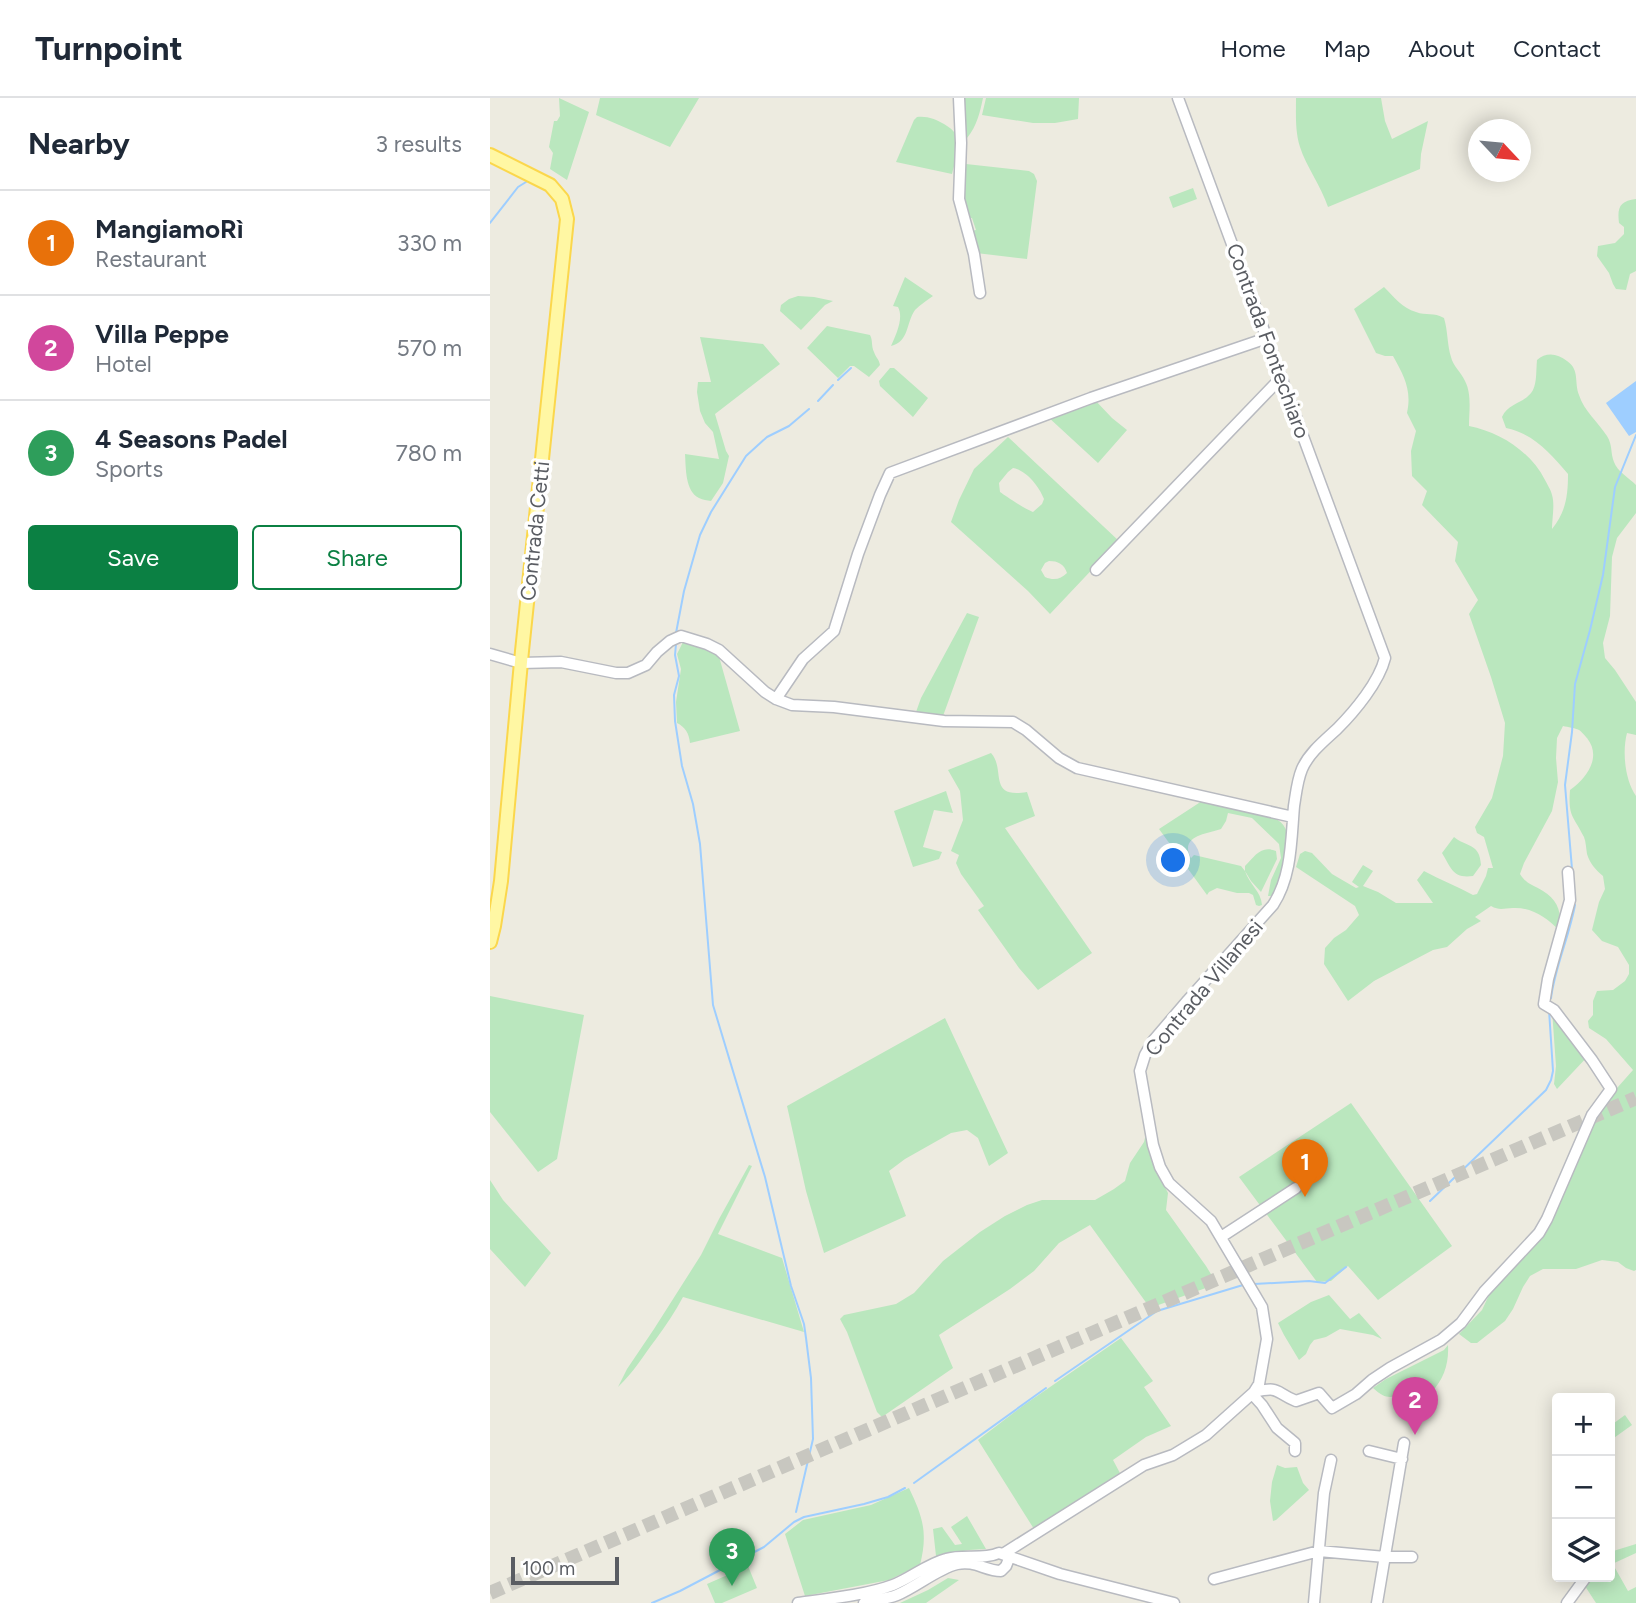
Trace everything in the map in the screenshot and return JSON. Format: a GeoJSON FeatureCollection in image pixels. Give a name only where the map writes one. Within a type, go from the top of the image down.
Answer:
{"type":"FeatureCollection","features":[{"type":"Feature","properties":{"kind":"main road","name":"Contrada Cetti"},"geometry":{"type":"LineString","coordinates":[[490,155],[550,185],[564,206],[567,219],[501,881],[490,942]]}},
{"type":"Feature","properties":{"kind":"street"},"geometry":{"type":"LineString","coordinates":[[959,98],[959,199],[974,254],[980,293]]}},
{"type":"Feature","properties":{"kind":"street","name":"Contrada Fontechiaro"},"geometry":{"type":"LineString","coordinates":[[1178,98],[1358,584]]}},
{"type":"Feature","properties":{"kind":"street"},"geometry":{"type":"LineString","coordinates":[[776,699],[803,659],[834,631],[858,554],[890,473],[1091,398],[1267,338]]}},
{"type":"Feature","properties":{"kind":"street"},"geometry":{"type":"LineString","coordinates":[[1096,570],[1275,384],[1283,381]]}},
{"type":"Feature","properties":{"kind":"street","name":"Contrada Villanesi"},"geometry":{"type":"LineString","coordinates":[[1253,1393],[1259,1384],[1267,1339],[1262,1307],[1211,1221],[1169,1183],[1160,1167],[1153,1145],[1140,1071],[1153,1041],[1278,898],[1284,886],[1288,865],[1296,788],[1306,760],[1346,719],[1382,670],[1385,658],[1358,584]]}},
{"type":"Feature","properties":{"kind":"street"},"geometry":{"type":"LineString","coordinates":[[490,654],[521,663],[561,662],[628,673],[646,665],[656,652],[681,636],[719,650],[765,692],[792,705],[834,707],[944,721],[1013,722],[1059,758],[1077,768],[1293,817]]}},
{"type":"Feature","properties":{"kind":"street"},"geometry":{"type":"LineString","coordinates":[[986,1567],[1144,1465],[1173,1455],[1206,1435],[1253,1393],[1270,1388],[1296,1401],[1319,1393],[1332,1408],[1356,1394],[1390,1368],[1427,1349],[1450,1333],[1539,1233],[1592,1115],[1611,1089],[1554,1010],[1544,1004],[1570,900],[1568,872]]}},
{"type":"Feature","properties":{"kind":"street"},"geometry":{"type":"LineString","coordinates":[[1221,1237],[1296,1188]]}},
{"type":"Feature","properties":{"kind":"street"},"geometry":{"type":"LineString","coordinates":[[1253,1393],[1277,1428],[1294,1443],[1295,1451]]}},
{"type":"Feature","properties":{"kind":"street"},"geometry":{"type":"LineString","coordinates":[[1377,1603],[1405,1443]]}},
{"type":"Feature","properties":{"kind":"street"},"geometry":{"type":"LineString","coordinates":[[1369,1451],[1402,1459]]}},
{"type":"Feature","properties":{"kind":"street"},"geometry":{"type":"LineString","coordinates":[[1314,1603],[1324,1493],[1331,1460]]}},
{"type":"Feature","properties":{"kind":"street"},"geometry":{"type":"LineString","coordinates":[[1214,1580],[1319,1551],[1412,1557]]}},
{"type":"Feature","properties":{"kind":"street"},"geometry":{"type":"LineString","coordinates":[[864,1603],[895,1596],[958,1564],[979,1564],[1001,1572],[1006,1566],[1002,1555]]}},
{"type":"Feature","properties":{"kind":"street"},"geometry":{"type":"LineString","coordinates":[[798,1603],[892,1585],[947,1559],[1002,1555],[1060,1574],[1174,1603]]}},
{"type":"Feature","properties":{"kind":"street"},"geometry":{"type":"LineString","coordinates":[[1567,1603],[1582,1582]]}},
{"type":"Feature","properties":{"kind":"green space"},"geometry":{"type":"Polygon","coordinates":[[[559,98],[589,112],[567,180],[550,169],[553,153],[549,147],[554,121],[560,116],[559,98]]]}},
{"type":"Feature","properties":{"kind":"green space"},"geometry":{"type":"Polygon","coordinates":[[[600,98],[699,98],[670,147],[596,115],[600,98]]]}},
{"type":"Feature","properties":{"kind":"green space"},"geometry":{"type":"Polygon","coordinates":[[[962,98],[983,98],[976,124],[967,138],[963,134],[962,98]]]}},
{"type":"Feature","properties":{"kind":"green space"},"geometry":{"type":"Polygon","coordinates":[[[986,98],[1079,98],[1078,119],[1033,123],[982,115],[986,98]]]}},
{"type":"Feature","properties":{"kind":"green space"},"geometry":{"type":"Polygon","coordinates":[[[1296,98],[1381,98],[1392,139],[1428,121],[1420,169],[1328,207],[1300,147],[1296,98]]]}},
{"type":"Feature","properties":{"kind":"green space"},"geometry":{"type":"Polygon","coordinates":[[[917,117],[938,121],[956,134],[958,152],[952,174],[896,162],[917,117]]]}},
{"type":"Feature","properties":{"kind":"green space"},"geometry":{"type":"Polygon","coordinates":[[[966,164],[1029,171],[1034,174],[1037,181],[1027,259],[976,253],[971,231],[976,230],[972,218],[968,219],[963,201],[962,166],[966,164]]]}},
{"type":"Feature","properties":{"kind":"green space"},"geometry":{"type":"Polygon","coordinates":[[[1193,188],[1197,199],[1173,208],[1169,197],[1193,188]]]}},
{"type":"Feature","properties":{"kind":"green space"},"geometry":{"type":"Polygon","coordinates":[[[1636,199],[1636,271],[1630,274],[1626,290],[1616,289],[1597,256],[1598,246],[1615,243],[1624,234],[1624,227],[1619,223],[1619,209],[1626,201],[1636,199]]]}},
{"type":"Feature","properties":{"kind":"green space"},"geometry":{"type":"Polygon","coordinates":[[[905,277],[933,296],[915,310],[901,341],[891,346],[900,316],[898,307],[893,306],[905,277]]]}},
{"type":"Feature","properties":{"kind":"green space"},"geometry":{"type":"Polygon","coordinates":[[[1384,287],[1406,308],[1444,318],[1452,360],[1469,392],[1469,426],[1503,438],[1532,461],[1551,493],[1552,529],[1565,503],[1568,474],[1533,440],[1506,428],[1502,417],[1509,408],[1530,395],[1536,380],[1537,360],[1540,357],[1555,355],[1574,368],[1581,401],[1607,436],[1616,465],[1636,485],[1636,513],[1617,538],[1612,557],[1610,616],[1603,643],[1605,658],[1636,702],[1636,735],[1627,733],[1625,757],[1629,782],[1636,796],[1636,1270],[1626,1268],[1618,1262],[1602,1260],[1576,1269],[1543,1269],[1530,1276],[1505,1321],[1477,1343],[1471,1343],[1459,1334],[1482,1310],[1489,1295],[1540,1238],[1580,1155],[1589,1128],[1602,1105],[1633,1070],[1606,1039],[1589,1028],[1588,1021],[1593,1015],[1593,1001],[1597,991],[1613,990],[1625,981],[1629,974],[1629,965],[1618,947],[1602,941],[1592,930],[1605,889],[1603,876],[1588,858],[1584,837],[1571,811],[1570,790],[1587,773],[1593,760],[1593,752],[1581,732],[1563,726],[1557,738],[1558,782],[1552,811],[1520,874],[1555,903],[1560,918],[1560,931],[1533,911],[1491,906],[1475,917],[1481,921],[1467,929],[1447,947],[1433,950],[1374,981],[1348,1001],[1324,964],[1325,948],[1359,915],[1355,906],[1296,867],[1300,854],[1305,851],[1312,853],[1332,874],[1356,888],[1359,887],[1352,882],[1363,865],[1373,871],[1363,886],[1396,903],[1433,903],[1417,880],[1424,871],[1473,895],[1477,894],[1488,868],[1493,868],[1484,837],[1477,833],[1475,827],[1492,798],[1503,756],[1505,723],[1469,614],[1478,600],[1455,561],[1458,542],[1422,505],[1427,491],[1412,476],[1411,451],[1416,431],[1407,413],[1406,383],[1393,356],[1376,353],[1354,309],[1384,287]]]}},
{"type":"Feature","properties":{"kind":"green space"},"geometry":{"type":"Polygon","coordinates":[[[798,296],[833,301],[825,305],[801,330],[780,311],[781,305],[798,296]]]}},
{"type":"Feature","properties":{"kind":"green space"},"geometry":{"type":"Polygon","coordinates":[[[827,326],[870,335],[880,365],[869,377],[850,366],[838,378],[807,348],[827,326]]]}},
{"type":"Feature","properties":{"kind":"green space"},"geometry":{"type":"Polygon","coordinates":[[[700,337],[763,344],[780,364],[715,414],[729,456],[723,483],[711,501],[699,498],[691,490],[687,479],[685,454],[719,459],[713,432],[700,411],[697,392],[698,382],[711,382],[700,337]]]}},
{"type":"Feature","properties":{"kind":"green space"},"geometry":{"type":"Polygon","coordinates":[[[890,368],[894,368],[928,398],[913,417],[880,386],[879,381],[890,368]]]}},
{"type":"Feature","properties":{"kind":"green space"},"geometry":{"type":"Polygon","coordinates":[[[1094,399],[1127,430],[1098,463],[1047,416],[1094,399]]]}},
{"type":"Feature","properties":{"kind":"green space"},"geometry":{"type":"Polygon","coordinates":[[[1008,437],[1119,541],[1050,614],[951,522],[974,469],[1008,437]],[[1013,468],[999,483],[1000,492],[1033,512],[1042,504],[1042,494],[1027,475],[1013,468]],[[1049,561],[1041,570],[1045,577],[1057,579],[1067,573],[1060,564],[1049,561]]]}},
{"type":"Feature","properties":{"kind":"green space"},"geometry":{"type":"Polygon","coordinates":[[[967,613],[979,617],[943,716],[916,712],[921,698],[967,613]]]}},
{"type":"Feature","properties":{"kind":"green space"},"geometry":{"type":"Polygon","coordinates":[[[689,640],[718,653],[740,731],[690,743],[686,731],[677,723],[676,702],[681,669],[677,654],[683,642],[689,640]]]}},
{"type":"Feature","properties":{"kind":"green space"},"geometry":{"type":"Polygon","coordinates":[[[991,753],[1002,787],[1015,793],[1027,792],[1035,816],[1005,828],[1092,953],[1038,990],[978,910],[984,906],[961,874],[956,863],[959,855],[951,851],[963,820],[960,791],[948,770],[991,753]]]}},
{"type":"Feature","properties":{"kind":"green space"},"geometry":{"type":"Polygon","coordinates":[[[946,791],[953,813],[934,810],[923,847],[942,852],[939,859],[913,867],[894,811],[946,791]]]}},
{"type":"Feature","properties":{"kind":"green space"},"geometry":{"type":"Polygon","coordinates":[[[1202,801],[1274,818],[1287,832],[1288,854],[1274,896],[1268,896],[1271,880],[1281,858],[1279,844],[1252,818],[1228,813],[1221,829],[1196,837],[1189,845],[1191,858],[1194,855],[1241,866],[1262,905],[1256,905],[1253,895],[1249,893],[1217,888],[1207,895],[1159,829],[1202,801]]]}},
{"type":"Feature","properties":{"kind":"green space"},"geometry":{"type":"Polygon","coordinates":[[[1454,837],[1472,846],[1478,853],[1481,865],[1473,876],[1457,874],[1450,868],[1442,853],[1454,837]]]}},
{"type":"Feature","properties":{"kind":"green space"},"geometry":{"type":"Polygon","coordinates":[[[1266,849],[1276,851],[1277,859],[1261,892],[1245,871],[1245,866],[1259,852],[1266,849]]]}},
{"type":"Feature","properties":{"kind":"green space"},"geometry":{"type":"Polygon","coordinates":[[[490,996],[584,1015],[557,1159],[538,1172],[490,1112],[490,996]]]}},
{"type":"Feature","properties":{"kind":"green space"},"geometry":{"type":"Polygon","coordinates":[[[1552,1010],[1589,1055],[1557,1089],[1554,1084],[1556,1066],[1552,1010]]]}},
{"type":"Feature","properties":{"kind":"green space"},"geometry":{"type":"Polygon","coordinates":[[[945,1018],[1008,1153],[989,1166],[978,1138],[967,1130],[951,1133],[889,1171],[906,1216],[824,1253],[806,1191],[787,1106],[945,1018]]]}},
{"type":"Feature","properties":{"kind":"green space"},"geometry":{"type":"Polygon","coordinates":[[[1351,1103],[1452,1246],[1378,1300],[1348,1266],[1331,1281],[1317,1282],[1239,1177],[1351,1103]]]}},
{"type":"Feature","properties":{"kind":"green space"},"geometry":{"type":"Polygon","coordinates":[[[1148,1126],[1149,1152],[1168,1193],[1166,1210],[1217,1284],[1150,1308],[1090,1225],[1059,1243],[1034,1271],[1010,1289],[939,1335],[953,1368],[882,1417],[877,1412],[840,1319],[844,1315],[896,1304],[914,1293],[943,1261],[980,1232],[1027,1205],[1042,1200],[1095,1200],[1114,1189],[1125,1181],[1130,1163],[1144,1142],[1148,1126]]]}},
{"type":"Feature","properties":{"kind":"green space"},"geometry":{"type":"Polygon","coordinates":[[[749,1165],[752,1166],[718,1234],[782,1258],[804,1332],[683,1297],[634,1370],[618,1387],[701,1255],[749,1165]]]}},
{"type":"Feature","properties":{"kind":"green space"},"geometry":{"type":"Polygon","coordinates":[[[490,1180],[503,1200],[551,1253],[525,1287],[490,1249],[490,1180]]]}},
{"type":"Feature","properties":{"kind":"green space"},"geometry":{"type":"Polygon","coordinates":[[[1329,1295],[1350,1319],[1359,1313],[1382,1339],[1340,1329],[1314,1340],[1299,1360],[1278,1323],[1311,1302],[1329,1295]]]}},
{"type":"Feature","properties":{"kind":"green space"},"geometry":{"type":"Polygon","coordinates":[[[1121,1338],[1153,1381],[1144,1387],[1171,1426],[1146,1437],[1113,1460],[1121,1475],[1034,1529],[978,1440],[1121,1338]]]}},
{"type":"Feature","properties":{"kind":"green space"},"geometry":{"type":"Polygon","coordinates":[[[1448,1345],[1445,1371],[1431,1393],[1413,1392],[1388,1397],[1373,1388],[1444,1350],[1448,1345]]]}},
{"type":"Feature","properties":{"kind":"green space"},"geometry":{"type":"Polygon","coordinates":[[[1625,1415],[1632,1425],[1615,1437],[1615,1422],[1625,1415]]]}},
{"type":"Feature","properties":{"kind":"green space"},"geometry":{"type":"Polygon","coordinates":[[[1277,1465],[1285,1468],[1297,1467],[1309,1490],[1273,1521],[1270,1501],[1277,1465]]]}},
{"type":"Feature","properties":{"kind":"green space"},"geometry":{"type":"Polygon","coordinates":[[[909,1488],[923,1525],[924,1544],[920,1565],[889,1580],[805,1596],[785,1534],[803,1520],[871,1505],[909,1488]]]}},
{"type":"Feature","properties":{"kind":"green space"},"geometry":{"type":"Polygon","coordinates":[[[967,1516],[986,1549],[936,1556],[933,1529],[942,1527],[955,1545],[962,1544],[951,1527],[967,1516]]]}},
{"type":"Feature","properties":{"kind":"green space"},"geometry":{"type":"Polygon","coordinates":[[[1636,1544],[1636,1553],[1615,1563],[1615,1550],[1636,1544]]]}},
{"type":"Feature","properties":{"kind":"green space"},"geometry":{"type":"Polygon","coordinates":[[[748,1566],[757,1588],[722,1603],[715,1603],[707,1584],[748,1566]]]}},
{"type":"Feature","properties":{"kind":"green space"},"geometry":{"type":"Polygon","coordinates":[[[1615,1568],[1628,1591],[1636,1587],[1636,1603],[1596,1603],[1583,1583],[1615,1582],[1615,1568]]]}},
{"type":"Feature","properties":{"kind":"green space"},"geometry":{"type":"Polygon","coordinates":[[[948,1578],[959,1580],[926,1603],[900,1603],[928,1590],[948,1578]]]}},
{"type":"Feature","properties":{"kind":"water"},"geometry":{"type":"Polygon","coordinates":[[[1636,381],[1636,432],[1629,436],[1606,403],[1636,381]]]}},
{"type":"Feature","properties":{"kind":"waterway"},"geometry":{"type":"LineString","coordinates":[[490,223],[518,187],[526,182]]}},
{"type":"Feature","properties":{"kind":"waterway"},"geometry":{"type":"LineString","coordinates":[[838,380],[851,368]]}},
{"type":"Feature","properties":{"kind":"waterway"},"geometry":{"type":"LineString","coordinates":[[818,401],[833,385]]}},
{"type":"Feature","properties":{"kind":"waterway"},"geometry":{"type":"LineString","coordinates":[[676,633],[684,591],[700,535],[711,512],[746,456],[767,437],[789,426],[809,409]]}},
{"type":"Feature","properties":{"kind":"waterway"},"geometry":{"type":"LineString","coordinates":[[1572,869],[1565,785],[1575,684],[1603,575],[1615,487],[1636,435]]}},
{"type":"Feature","properties":{"kind":"waterway"},"geometry":{"type":"LineString","coordinates":[[676,644],[679,676],[674,695],[675,721],[682,766],[693,804],[700,844],[713,1005],[765,1177],[806,1338],[811,1378],[813,1439],[796,1512]]}},
{"type":"Feature","properties":{"kind":"waterway"},"geometry":{"type":"LineString","coordinates":[[1551,998],[1575,905]]}},
{"type":"Feature","properties":{"kind":"waterway"},"geometry":{"type":"LineString","coordinates":[[1430,1201],[1546,1090],[1553,1071],[1549,1010]]}},
{"type":"Feature","properties":{"kind":"waterway"},"geometry":{"type":"LineString","coordinates":[[1254,1284],[1309,1281],[1325,1283],[1346,1267]]}},
{"type":"Feature","properties":{"kind":"waterway"},"geometry":{"type":"LineString","coordinates":[[1055,1381],[1157,1311],[1243,1285]]}},
{"type":"Feature","properties":{"kind":"waterway"},"geometry":{"type":"LineString","coordinates":[[914,1483],[1046,1388]]}},
{"type":"Feature","properties":{"kind":"waterway"},"geometry":{"type":"LineString","coordinates":[[652,1603],[764,1547],[804,1517],[864,1504],[888,1497],[905,1488]]}},
{"type":"Feature","properties":{"kind":"tunnel"},"geometry":{"type":"LineString","coordinates":[[490,1593],[1636,1098]]}},
{"type":"Feature","properties":{"kind":"place","name":"MangiamoRì"},"geometry":{"type":"Point","coordinates":[1305,1197]}},
{"type":"Feature","properties":{"kind":"place","name":"Villa Peppe"},"geometry":{"type":"Point","coordinates":[1415,1435]}},
{"type":"Feature","properties":{"kind":"place","name":"4 Seasons Padel"},"geometry":{"type":"Point","coordinates":[732,1586]}}]}
